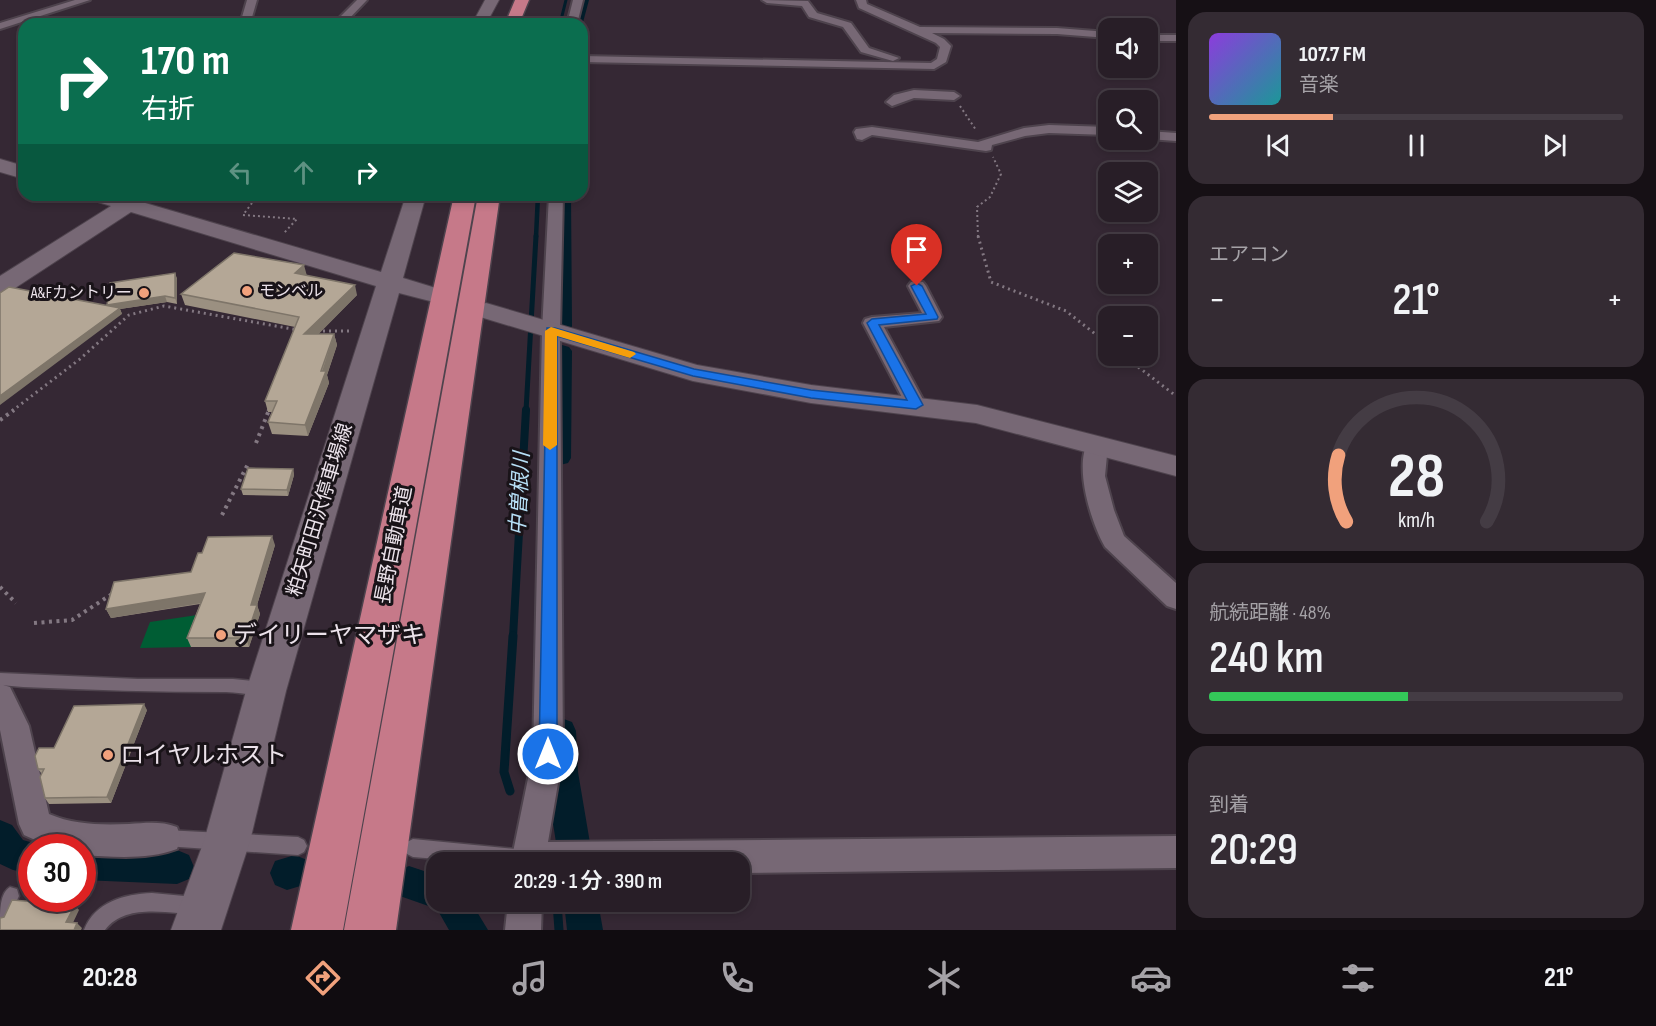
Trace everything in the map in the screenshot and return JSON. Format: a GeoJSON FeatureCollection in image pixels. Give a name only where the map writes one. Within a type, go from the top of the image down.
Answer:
{"type":"FeatureCollection","features":[{"type":"Feature","properties":{"kind":"highway"},"geometry":{"type":"LineString","coordinates":[[514,18],[522,0]]}},
{"type":"Feature","properties":{"kind":"highway"},"geometry":{"type":"LineString","coordinates":[[529,18],[536,0]]}},
{"type":"Feature","properties":{"kind":"highway","name":"長野自動車道"},"geometry":{"type":"LineString","coordinates":[[316,930],[464,201]]}},
{"type":"Feature","properties":{"kind":"highway","name":"長野自動車道"},"geometry":{"type":"LineString","coordinates":[[370,930],[488,201]]}},
{"type":"Feature","properties":{"kind":"street"},"geometry":{"type":"LineString","coordinates":[[26,18],[85,0]]}},
{"type":"Feature","properties":{"kind":"street"},"geometry":{"type":"LineString","coordinates":[[247,18],[252,0]]}},
{"type":"Feature","properties":{"kind":"street"},"geometry":{"type":"LineString","coordinates":[[344,18],[362,0]]}},
{"type":"Feature","properties":{"kind":"street"},"geometry":{"type":"LineString","coordinates":[[482,18],[492,0]]}},
{"type":"Feature","properties":{"kind":"street"},"geometry":{"type":"LineString","coordinates":[[574,18],[578,0]]}},
{"type":"Feature","properties":{"kind":"street"},"geometry":{"type":"LineString","coordinates":[[767,0],[805,3],[813,15],[847,25],[865,50],[914,65]]}},
{"type":"Feature","properties":{"kind":"street"},"geometry":{"type":"LineString","coordinates":[[588,60],[934,66],[942,60],[946,46],[920,30],[862,6],[861,0]]}},
{"type":"Feature","properties":{"kind":"street"},"geometry":{"type":"LineString","coordinates":[[0,26],[18,20]]}},
{"type":"Feature","properties":{"kind":"street"},"geometry":{"type":"LineString","coordinates":[[13,22],[18,23]]}},
{"type":"Feature","properties":{"kind":"street"},"geometry":{"type":"LineString","coordinates":[[920,30],[1057,31],[1098,34]]}},
{"type":"Feature","properties":{"kind":"street"},"geometry":{"type":"LineString","coordinates":[[1158,38],[1176,38]]}},
{"type":"Feature","properties":{"kind":"street"},"geometry":{"type":"LineString","coordinates":[[892,102],[902,96],[914,94],[954,96]]}},
{"type":"Feature","properties":{"kind":"street"},"geometry":{"type":"LineString","coordinates":[[890,134],[892,118]]}},
{"type":"Feature","properties":{"kind":"street"},"geometry":{"type":"LineString","coordinates":[[862,136],[861,132],[864,131],[986,145],[1024,132],[1049,129],[1098,131]]}},
{"type":"Feature","properties":{"kind":"street"},"geometry":{"type":"LineString","coordinates":[[1158,136],[1176,137]]}},
{"type":"Feature","properties":{"kind":"street"},"geometry":{"type":"LineString","coordinates":[[0,165],[18,171]]}},
{"type":"Feature","properties":{"kind":"street"},"geometry":{"type":"LineString","coordinates":[[0,287],[132,201]]}},
{"type":"Feature","properties":{"kind":"street"},"geometry":{"type":"LineString","coordinates":[[137,201],[272,247],[430,294]]}},
{"type":"Feature","properties":{"kind":"street","name":"粕矢町田沢停車場線"},"geometry":{"type":"LineString","coordinates":[[200,918],[227,841],[266,691],[414,201]]}},
{"type":"Feature","properties":{"kind":"street"},"geometry":{"type":"LineString","coordinates":[[530,852],[548,754],[551,331],[556,201]]}},
{"type":"Feature","properties":{"kind":"street"},"geometry":{"type":"LineString","coordinates":[[916,405],[872,323],[933,317],[917,286]]}},
{"type":"Feature","properties":{"kind":"street"},"geometry":{"type":"LineString","coordinates":[[486,311],[693,373],[811,394],[977,414],[1176,466]]}},
{"type":"Feature","properties":{"kind":"street"},"geometry":{"type":"LineString","coordinates":[[1097,445],[1094,476],[1102,510],[1114,542],[1176,599]]}},
{"type":"Feature","properties":{"kind":"street"},"geometry":{"type":"LineString","coordinates":[[0,696],[14,726],[34,824],[55,835],[86,841],[165,838]]}},
{"type":"Feature","properties":{"kind":"street"},"geometry":{"type":"LineString","coordinates":[[750,858],[1176,852]]}},
{"type":"Feature","properties":{"kind":"street"},"geometry":{"type":"LineString","coordinates":[[522,930],[524,912]]}},
{"type":"Feature","properties":{"kind":"lane"},"geometry":{"type":"LineString","coordinates":[[0,679],[211,687],[249,685],[266,691]]}},
{"type":"Feature","properties":{"kind":"lane"},"geometry":{"type":"LineString","coordinates":[[165,838],[298,846]]}},
{"type":"Feature","properties":{"kind":"lane"},"geometry":{"type":"LineString","coordinates":[[414,848],[449,852]]}},
{"type":"Feature","properties":{"kind":"lane"},"geometry":{"type":"LineString","coordinates":[[0,914],[10,896]]}},
{"type":"Feature","properties":{"kind":"lane"},"geometry":{"type":"LineString","coordinates":[[93,930],[100,917],[126,904],[150,902],[200,918]]}},
{"type":"Feature","properties":{"kind":"path"},"geometry":{"type":"LineString","coordinates":[[954,96],[1001,169],[1001,174],[990,196],[977,207],[975,217],[986,270],[991,282],[1066,311],[1098,336]]}},
{"type":"Feature","properties":{"kind":"path"},"geometry":{"type":"LineString","coordinates":[[254,201],[243,215],[297,219],[272,247]]}},
{"type":"Feature","properties":{"kind":"path"},"geometry":{"type":"LineString","coordinates":[[0,420],[80,359],[129,315],[139,311],[164,306],[175,307],[304,331]]}},
{"type":"Feature","properties":{"kind":"path"},"geometry":{"type":"LineString","coordinates":[[315,331],[362,330]]}},
{"type":"Feature","properties":{"kind":"path"},"geometry":{"type":"LineString","coordinates":[[1137,366],[1176,396]]}},
{"type":"Feature","properties":{"kind":"path"},"geometry":{"type":"LineString","coordinates":[[256,443],[273,399]]}},
{"type":"Feature","properties":{"kind":"path"},"geometry":{"type":"LineString","coordinates":[[222,515],[249,462]]}},
{"type":"Feature","properties":{"kind":"path"},"geometry":{"type":"LineString","coordinates":[[0,587],[16,603]]}},
{"type":"Feature","properties":{"kind":"path"},"geometry":{"type":"LineString","coordinates":[[34,623],[72,620],[118,590]]}},
{"type":"Feature","properties":{"kind":"green space"},"geometry":{"type":"Polygon","coordinates":[[[204,614],[191,647],[140,648],[150,622],[204,614]]]}},
{"type":"Feature","properties":{"kind":"building"},"geometry":{"type":"Polygon","coordinates":[[[234,253],[304,265],[295,273],[355,285],[304,334],[334,334],[321,371],[326,371],[305,425],[268,422],[277,401],[265,401],[299,317],[181,294],[234,253]]]}},
{"type":"Feature","properties":{"kind":"building","name":"A&Fカントリー"},"geometry":{"type":"Polygon","coordinates":[[[175,273],[175,298],[165,296],[107,305],[110,283],[175,273]]]}},
{"type":"Feature","properties":{"kind":"building"},"geometry":{"type":"Polygon","coordinates":[[[9,287],[120,308],[0,396],[0,293],[9,287]]]}},
{"type":"Feature","properties":{"kind":"building"},"geometry":{"type":"Polygon","coordinates":[[[248,468],[293,469],[287,490],[241,489],[248,468]]]}},
{"type":"Feature","properties":{"kind":"building"},"geometry":{"type":"Polygon","coordinates":[[[272,536],[251,605],[257,605],[246,638],[187,638],[205,593],[106,609],[114,582],[191,572],[198,553],[202,553],[208,537],[272,536]]]}},
{"type":"Feature","properties":{"kind":"building"},"geometry":{"type":"Polygon","coordinates":[[[144,704],[107,797],[45,798],[40,777],[44,769],[38,769],[35,756],[39,748],[54,748],[74,706],[144,704]]]}},
{"type":"Feature","properties":{"kind":"building"},"geometry":{"type":"Polygon","coordinates":[[[12,900],[18,900],[18,912],[71,912],[66,922],[77,923],[74,930],[0,930],[0,918],[4,917],[12,900]]]}},
{"type":"Feature","properties":{"kind":"waterway","name":"中曽根川"},"geometry":{"type":"LineString","coordinates":[[562,18],[566,0]]}},
{"type":"Feature","properties":{"kind":"waterway"},"geometry":{"type":"LineString","coordinates":[[580,18],[584,0]]}},
{"type":"Feature","properties":{"kind":"waterway","name":"中曽根川"},"geometry":{"type":"LineString","coordinates":[[536,237],[538,201]]}},
{"type":"Feature","properties":{"kind":"waterway"},"geometry":{"type":"LineString","coordinates":[[563,326],[564,201]]}},
{"type":"Feature","properties":{"kind":"waterway","name":"中曽根川"},"geometry":{"type":"LineString","coordinates":[[526,411],[536,236]]}},
{"type":"Feature","properties":{"kind":"waterway"},"geometry":{"type":"LineString","coordinates":[[560,458],[562,351]]}},
{"type":"Feature","properties":{"kind":"waterway","name":"中曽根川"},"geometry":{"type":"LineString","coordinates":[[513,637],[526,410]]}},
{"type":"Feature","properties":{"kind":"waterway","name":"中曽根川"},"geometry":{"type":"LineString","coordinates":[[510,791],[504,772],[513,636]]}},
{"type":"Feature","properties":{"kind":"waterway"},"geometry":{"type":"LineString","coordinates":[[561,731],[562,772],[574,849]]}},
{"type":"Feature","properties":{"kind":"waterway"},"geometry":{"type":"LineString","coordinates":[[0,836],[13,854],[18,855]]}},
{"type":"Feature","properties":{"kind":"waterway"},"geometry":{"type":"LineString","coordinates":[[96,864],[177,867]]}},
{"type":"Feature","properties":{"kind":"waterway"},"geometry":{"type":"LineString","coordinates":[[287,873],[295,872]]}},
{"type":"Feature","properties":{"kind":"waterway"},"geometry":{"type":"LineString","coordinates":[[409,883],[426,889]]}},
{"type":"Feature","properties":{"kind":"waterway"},"geometry":{"type":"LineString","coordinates":[[458,912],[470,930]]}},
{"type":"Feature","properties":{"kind":"waterway","name":"中曽根川"},"geometry":{"type":"LineString","coordinates":[[558,912],[559,930]]}},
{"type":"Feature","properties":{"kind":"waterway"},"geometry":{"type":"LineString","coordinates":[[582,912],[585,930]]}},
{"type":"Feature","properties":{"kind":"slow traffic"},"geometry":{"type":"LineString","coordinates":[[550,445],[551,331],[630,354]]}},
{"type":"Feature","properties":{"kind":"place","name":"モンベル"},"geometry":{"type":"Point","coordinates":[247,291]}},
{"type":"Feature","properties":{"kind":"place","name":"A&Fカントリー"},"geometry":{"type":"Point","coordinates":[144,293]}},
{"type":"Feature","properties":{"kind":"place","name":"デイリーヤマザキ"},"geometry":{"type":"Point","coordinates":[221,635]}},
{"type":"Feature","properties":{"kind":"place","name":"ロイヤルホスト"},"geometry":{"type":"Point","coordinates":[108,755]}},
{"type":"Feature","properties":{"kind":"route"},"geometry":{"type":"LineString","coordinates":[[548,754],[551,331],[693,373],[811,394],[916,405],[872,323],[933,317],[917,286]]}}]}
